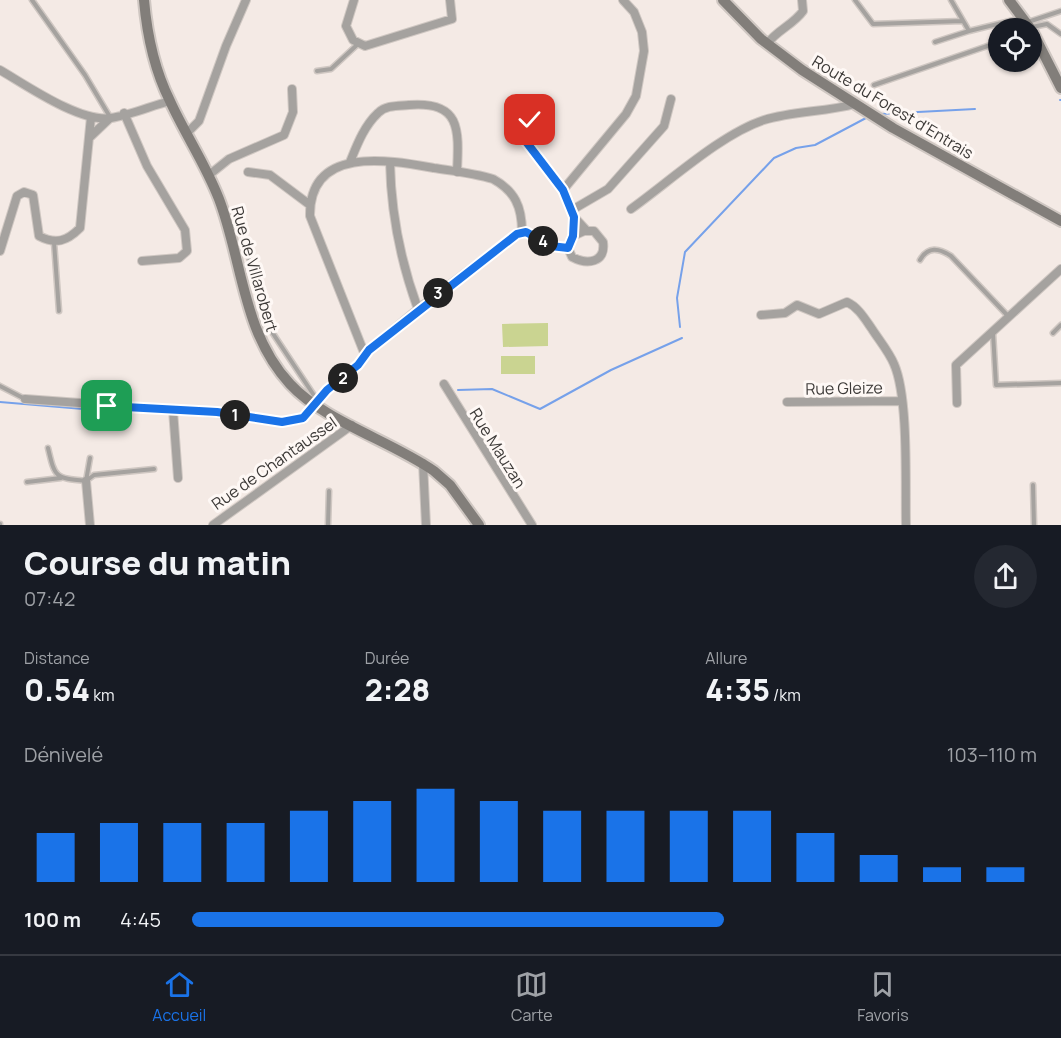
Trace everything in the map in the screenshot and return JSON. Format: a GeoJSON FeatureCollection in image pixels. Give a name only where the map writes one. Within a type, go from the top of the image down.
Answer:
{"type":"FeatureCollection","features":[{"type":"Feature","properties":{"kind":"main road","name":"Rue de Villarobert"},"geometry":{"type":"LineString","coordinates":[[144,0],[154,62],[170,101],[208,175],[228,226],[255,331],[277,369],[291,386],[352,425],[423,463],[450,485],[479,525]]}},
{"type":"Feature","properties":{"kind":"main road","name":"Route du Forest d'Entrais"},"geometry":{"type":"LineString","coordinates":[[723,0],[767,44],[855,104],[1061,221]]}},
{"type":"Feature","properties":{"kind":"main road"},"geometry":{"type":"LineString","coordinates":[[1009,0],[1022,18]]}},
{"type":"Feature","properties":{"kind":"main road"},"geometry":{"type":"LineString","coordinates":[[1042,52],[1061,88]]}},
{"type":"Feature","properties":{"kind":"street"},"geometry":{"type":"LineString","coordinates":[[187,133],[199,121],[226,46],[246,0]]}},
{"type":"Feature","properties":{"kind":"street"},"geometry":{"type":"LineString","coordinates":[[354,0],[346,26],[358,44],[375,44],[452,19],[450,0]]}},
{"type":"Feature","properties":{"kind":"street"},"geometry":{"type":"LineString","coordinates":[[563,190],[626,114],[636,96],[644,51],[642,32],[634,12],[623,0]]}},
{"type":"Feature","properties":{"kind":"street"},"geometry":{"type":"LineString","coordinates":[[767,44],[774,34],[798,18],[803,11],[802,0]]}},
{"type":"Feature","properties":{"kind":"street"},"geometry":{"type":"LineString","coordinates":[[0,70],[76,111],[92,117],[110,118],[170,101]]}},
{"type":"Feature","properties":{"kind":"street"},"geometry":{"type":"LineString","coordinates":[[208,175],[229,159],[284,135],[293,111],[292,89]]}},
{"type":"Feature","properties":{"kind":"street"},"geometry":{"type":"LineString","coordinates":[[573,213],[608,189],[664,126],[671,99]]}},
{"type":"Feature","properties":{"kind":"street"},"geometry":{"type":"LineString","coordinates":[[547,102],[538,116],[524,124],[524,139],[563,190],[573,213],[586,230]]}},
{"type":"Feature","properties":{"kind":"street"},"geometry":{"type":"LineString","coordinates":[[350,162],[360,139],[382,110],[389,107],[433,104],[450,114],[454,122],[458,145],[457,172]]}},
{"type":"Feature","properties":{"kind":"street"},"geometry":{"type":"LineString","coordinates":[[631,209],[731,136],[750,126],[780,116],[855,104]]}},
{"type":"Feature","properties":{"kind":"street"},"geometry":{"type":"LineString","coordinates":[[124,113],[147,166],[185,230],[187,251],[179,258],[142,261]]}},
{"type":"Feature","properties":{"kind":"street"},"geometry":{"type":"LineString","coordinates":[[0,251],[16,196],[24,192],[33,195],[39,236],[54,242],[69,239],[80,228],[92,117]]}},
{"type":"Feature","properties":{"kind":"street"},"geometry":{"type":"LineString","coordinates":[[90,137],[110,118]]}},
{"type":"Feature","properties":{"kind":"street"},"geometry":{"type":"LineString","coordinates":[[364,355],[312,225],[309,205],[325,176],[333,169],[350,162],[390,162],[493,179],[508,189],[517,201],[522,232]]}},
{"type":"Feature","properties":{"kind":"street"},"geometry":{"type":"LineString","coordinates":[[390,162],[391,195],[398,244],[418,309]]}},
{"type":"Feature","properties":{"kind":"street"},"geometry":{"type":"LineString","coordinates":[[248,172],[270,175],[309,205]]}},
{"type":"Feature","properties":{"kind":"street"},"geometry":{"type":"LineString","coordinates":[[573,213],[573,236],[568,248],[572,257],[579,261],[597,260],[603,252],[603,242],[594,231],[586,230],[573,236]]}},
{"type":"Feature","properties":{"kind":"street"},"geometry":{"type":"LineString","coordinates":[[25,399],[291,422],[303,418],[316,402],[350,373],[364,355],[418,309],[522,232]]}},
{"type":"Feature","properties":{"kind":"street"},"geometry":{"type":"LineString","coordinates":[[522,232],[551,246],[568,248]]}},
{"type":"Feature","properties":{"kind":"street"},"geometry":{"type":"LineString","coordinates":[[957,403],[956,365],[992,329],[1061,268]]}},
{"type":"Feature","properties":{"kind":"street"},"geometry":{"type":"LineString","coordinates":[[761,315],[785,313],[794,306],[819,314],[848,302],[854,305],[894,363],[901,401],[906,525]]}},
{"type":"Feature","properties":{"kind":"street","name":"Rue Mauzan"},"geometry":{"type":"LineString","coordinates":[[444,384],[532,525]]}},
{"type":"Feature","properties":{"kind":"street","name":"Rue Gleize"},"geometry":{"type":"LineString","coordinates":[[787,402],[901,401]]}},
{"type":"Feature","properties":{"kind":"street"},"geometry":{"type":"LineString","coordinates":[[173,410],[178,478]]}},
{"type":"Feature","properties":{"kind":"street","name":"Rue de Chantaussel"},"geometry":{"type":"LineString","coordinates":[[213,525],[352,425]]}},
{"type":"Feature","properties":{"kind":"street"},"geometry":{"type":"LineString","coordinates":[[423,463],[426,525]]}},
{"type":"Feature","properties":{"kind":"street"},"geometry":{"type":"LineString","coordinates":[[86,481],[90,525]]}},
{"type":"Feature","properties":{"kind":"lane"},"geometry":{"type":"LineString","coordinates":[[32,0],[85,75],[110,118]]}},
{"type":"Feature","properties":{"kind":"lane"},"geometry":{"type":"LineString","coordinates":[[855,0],[873,24],[962,21]]}},
{"type":"Feature","properties":{"kind":"lane"},"geometry":{"type":"LineString","coordinates":[[951,0],[969,31]]}},
{"type":"Feature","properties":{"kind":"lane"},"geometry":{"type":"LineString","coordinates":[[1042,20],[1061,11]]}},
{"type":"Feature","properties":{"kind":"lane"},"geometry":{"type":"LineString","coordinates":[[1042,25],[1047,24],[1061,34]]}},
{"type":"Feature","properties":{"kind":"lane"},"geometry":{"type":"LineString","coordinates":[[935,42],[969,31],[988,29]]}},
{"type":"Feature","properties":{"kind":"lane"},"geometry":{"type":"LineString","coordinates":[[317,71],[331,69],[358,44]]}},
{"type":"Feature","properties":{"kind":"lane"},"geometry":{"type":"LineString","coordinates":[[874,86],[988,46]]}},
{"type":"Feature","properties":{"kind":"lane"},"geometry":{"type":"LineString","coordinates":[[54,242],[59,311]]}},
{"type":"Feature","properties":{"kind":"lane"},"geometry":{"type":"LineString","coordinates":[[920,260],[924,253],[934,249],[940,249],[951,256],[1008,316]]}},
{"type":"Feature","properties":{"kind":"lane"},"geometry":{"type":"LineString","coordinates":[[1053,333],[1061,325]]}},
{"type":"Feature","properties":{"kind":"lane"},"geometry":{"type":"LineString","coordinates":[[992,329],[996,385],[1061,383]]}},
{"type":"Feature","properties":{"kind":"lane"},"geometry":{"type":"LineString","coordinates":[[0,386],[25,399]]}},
{"type":"Feature","properties":{"kind":"lane"},"geometry":{"type":"LineString","coordinates":[[48,448],[54,473],[61,478]]}},
{"type":"Feature","properties":{"kind":"lane"},"geometry":{"type":"LineString","coordinates":[[86,481],[90,458]]}},
{"type":"Feature","properties":{"kind":"lane"},"geometry":{"type":"LineString","coordinates":[[27,482],[61,478],[86,481],[94,475],[154,469]]}},
{"type":"Feature","properties":{"kind":"lane"},"geometry":{"type":"LineString","coordinates":[[1033,485],[1034,525]]}},
{"type":"Feature","properties":{"kind":"lane"},"geometry":{"type":"LineString","coordinates":[[328,525],[329,491]]}},
{"type":"Feature","properties":{"kind":"green space"},"geometry":{"type":"Polygon","coordinates":[[[548,323],[548,346],[503,347],[502,324],[548,323]]]}},
{"type":"Feature","properties":{"kind":"green space"},"geometry":{"type":"Polygon","coordinates":[[[501,356],[535,356],[535,374],[501,374],[501,356]]]}},
{"type":"Feature","properties":{"kind":"waterway"},"geometry":{"type":"LineString","coordinates":[[880,114],[975,109]]}},
{"type":"Feature","properties":{"kind":"waterway"},"geometry":{"type":"LineString","coordinates":[[680,327],[677,298],[685,252],[774,158],[796,148],[815,145],[866,118]]}},
{"type":"Feature","properties":{"kind":"waterway"},"geometry":{"type":"LineString","coordinates":[[458,390],[492,389],[540,409],[611,370],[682,338]]}},
{"type":"Feature","properties":{"kind":"waterway"},"geometry":{"type":"LineString","coordinates":[[0,402],[83,409]]}},
{"type":"Feature","properties":{"kind":"route"},"geometry":{"type":"LineString","coordinates":[[107,406],[217,412],[282,422],[303,418],[327,390],[358,365],[369,350],[418,309],[517,234],[526,232],[551,246],[568,248],[573,236],[574,217],[563,190],[524,139],[522,130],[524,124],[530,120]]}}]}
